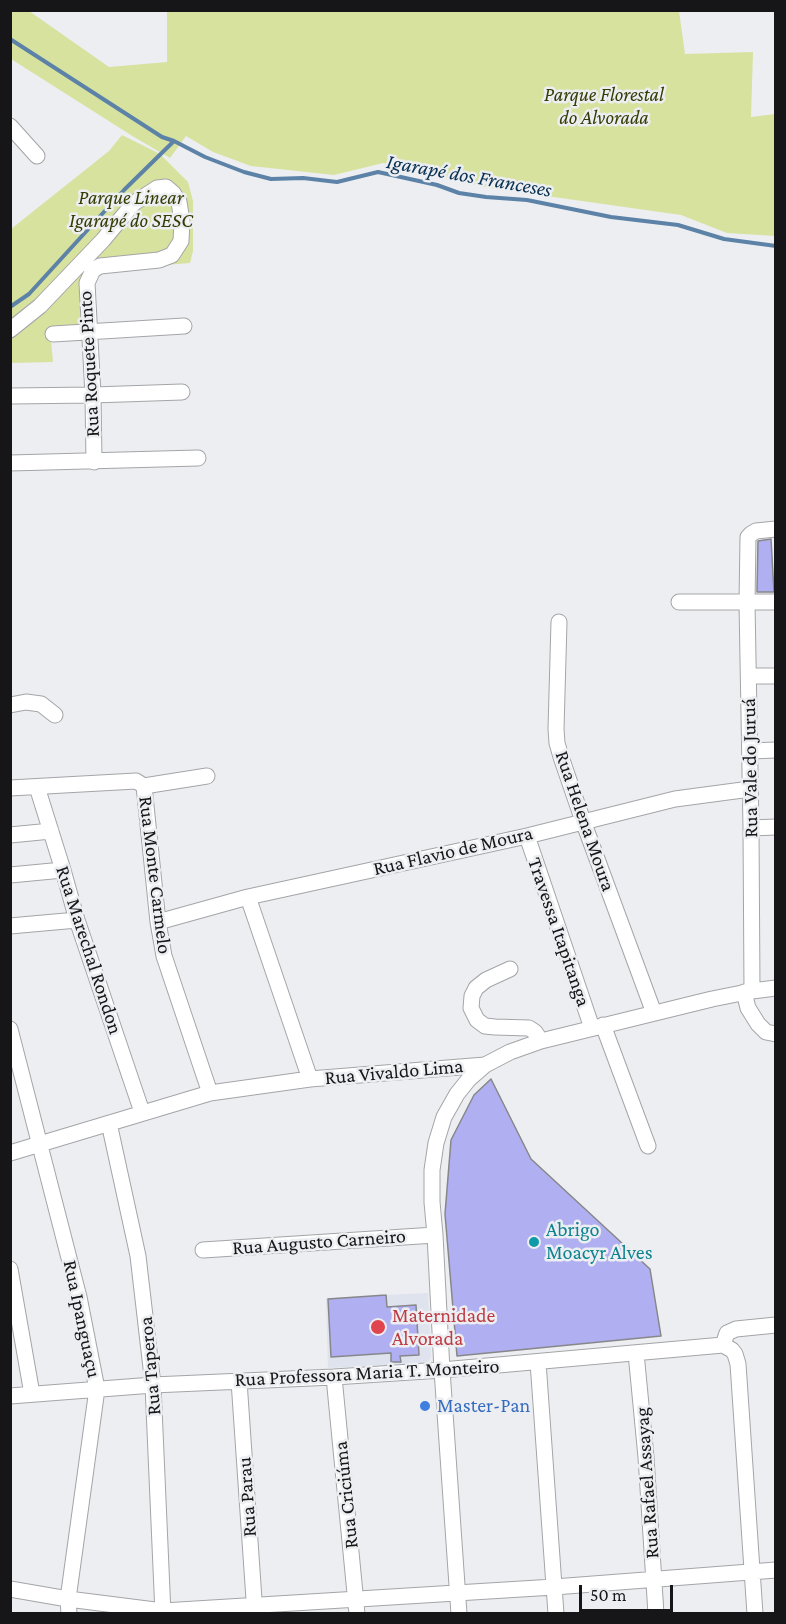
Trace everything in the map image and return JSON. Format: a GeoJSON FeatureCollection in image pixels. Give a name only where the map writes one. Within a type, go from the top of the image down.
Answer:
{"type":"FeatureCollection","features":[{"type":"Feature","properties":{"kind":"street"},"geometry":{"type":"LineString","coordinates":[[10,126],[37,156]]}},
{"type":"Feature","properties":{"kind":"street"},"geometry":{"type":"LineString","coordinates":[[10,330],[40,306],[134,203],[157,188],[166,187],[173,193],[179,202],[182,220],[181,242],[171,255],[159,260],[100,266],[93,270],[87,283]]}},
{"type":"Feature","properties":{"kind":"street","name":"Rua Roquete Pinto"},"geometry":{"type":"LineString","coordinates":[[70,275],[87,283],[94,462]]}},
{"type":"Feature","properties":{"kind":"street"},"geometry":{"type":"LineString","coordinates":[[53,334],[184,326]]}},
{"type":"Feature","properties":{"kind":"street"},"geometry":{"type":"LineString","coordinates":[[10,396],[183,392]]}},
{"type":"Feature","properties":{"kind":"street"},"geometry":{"type":"LineString","coordinates":[[10,463],[198,458]]}},
{"type":"Feature","properties":{"kind":"street","name":"Rua Vale do Juruá"},"geometry":{"type":"LineString","coordinates":[[748,992],[751,828],[748,537],[765,529],[776,529]]}},
{"type":"Feature","properties":{"kind":"street"},"geometry":{"type":"LineString","coordinates":[[679,602],[776,602]]}},
{"type":"Feature","properties":{"kind":"street","name":"Rua Helena Moura"},"geometry":{"type":"LineString","coordinates":[[559,622],[557,743],[583,821],[654,1013]]}},
{"type":"Feature","properties":{"kind":"street"},"geometry":{"type":"LineString","coordinates":[[749,676],[776,676]]}},
{"type":"Feature","properties":{"kind":"street"},"geometry":{"type":"LineString","coordinates":[[10,705],[26,702],[41,704],[55,715]]}},
{"type":"Feature","properties":{"kind":"street"},"geometry":{"type":"LineString","coordinates":[[750,751],[776,750]]}},
{"type":"Feature","properties":{"kind":"street"},"geometry":{"type":"LineString","coordinates":[[144,786],[207,776]]}},
{"type":"Feature","properties":{"kind":"street","name":"Rua Monte Carmelo"},"geometry":{"type":"LineString","coordinates":[[10,788],[136,781],[144,786],[158,922],[164,956],[210,1093]]}},
{"type":"Feature","properties":{"kind":"street","name":"Rua Marechal Rondon"},"geometry":{"type":"LineString","coordinates":[[37,787],[76,920],[142,1113]]}},
{"type":"Feature","properties":{"kind":"street","name":"Rua Flavio de Moura"},"geometry":{"type":"LineString","coordinates":[[158,922],[248,897],[526,836],[675,799],[750,789]]}},
{"type":"Feature","properties":{"kind":"street"},"geometry":{"type":"LineString","coordinates":[[751,828],[776,827]]}},
{"type":"Feature","properties":{"kind":"street"},"geometry":{"type":"LineString","coordinates":[[10,835],[51,831]]}},
{"type":"Feature","properties":{"kind":"street","name":"Travessa Itapitanga"},"geometry":{"type":"LineString","coordinates":[[526,836],[598,1027],[648,1146]]}},
{"type":"Feature","properties":{"kind":"street"},"geometry":{"type":"LineString","coordinates":[[10,875],[63,870]]}},
{"type":"Feature","properties":{"kind":"street"},"geometry":{"type":"LineString","coordinates":[[248,897],[310,1079]]}},
{"type":"Feature","properties":{"kind":"street"},"geometry":{"type":"LineString","coordinates":[[10,926],[76,920]]}},
{"type":"Feature","properties":{"kind":"street"},"geometry":{"type":"LineString","coordinates":[[510,969],[476,987],[472,996],[471,1008],[477,1020],[485,1026],[529,1028],[541,1041]]}},
{"type":"Feature","properties":{"kind":"street","name":"Rua Vivaldo Lima"},"geometry":{"type":"LineString","coordinates":[[10,1153],[210,1093],[310,1079],[485,1065],[510,1052],[541,1041],[654,1013],[776,988]]}},
{"type":"Feature","properties":{"kind":"street"},"geometry":{"type":"LineString","coordinates":[[748,992],[748,1008],[758,1024],[766,1032],[776,1034]]}},
{"type":"Feature","properties":{"kind":"street","name":"Rua Ipanguaçu"},"geometry":{"type":"LineString","coordinates":[[10,1029],[79,1297],[97,1389],[68,1606]]}},
{"type":"Feature","properties":{"kind":"street"},"geometry":{"type":"LineString","coordinates":[[459,1614],[442,1370],[432,1170],[436,1143],[444,1117],[469,1078],[485,1065]]}},
{"type":"Feature","properties":{"kind":"street","name":"Rua Taperoa"},"geometry":{"type":"LineString","coordinates":[[109,1123],[138,1256],[153,1384],[163,1612]]}},
{"type":"Feature","properties":{"kind":"street","name":"Rua Augusto Carneiro"},"geometry":{"type":"LineString","coordinates":[[203,1250],[435,1235]]}},
{"type":"Feature","properties":{"kind":"street"},"geometry":{"type":"LineString","coordinates":[[10,1269],[32,1394]]}},
{"type":"Feature","properties":{"kind":"street"},"geometry":{"type":"LineString","coordinates":[[755,1614],[738,1364],[732,1350],[723,1345],[726,1333],[736,1329],[776,1325]]}},
{"type":"Feature","properties":{"kind":"street","name":"Rua Professora Maria T. Monteiro"},"geometry":{"type":"LineString","coordinates":[[10,1396],[153,1384],[442,1370],[723,1345]]}},
{"type":"Feature","properties":{"kind":"street","name":"Rua Rafael Assayag"},"geometry":{"type":"LineString","coordinates":[[636,1353],[646,1457],[656,1614]]}},
{"type":"Feature","properties":{"kind":"street"},"geometry":{"type":"LineString","coordinates":[[538,1362],[556,1614]]}},
{"type":"Feature","properties":{"kind":"street","name":"Rua Criciúma"},"geometry":{"type":"LineString","coordinates":[[334,1377],[357,1606]]}},
{"type":"Feature","properties":{"kind":"street","name":"Rua Parau"},"geometry":{"type":"LineString","coordinates":[[239,1381],[255,1610]]}},
{"type":"Feature","properties":{"kind":"street"},"geometry":{"type":"LineString","coordinates":[[10,1589],[68,1606],[163,1612],[255,1610],[357,1606],[458,1593],[776,1570]]}},
{"type":"Feature","properties":{"kind":"shaded area","name":"Maternidade Alvorada"},"geometry":{"type":"Polygon","coordinates":[[[428,1293],[431,1357],[427,1363],[328,1368],[326,1298],[428,1293]]]}},
{"type":"Feature","properties":{"kind":"green space","name":"Parque Florestal do Alvorada"},"geometry":{"type":"Polygon","coordinates":[[[10,11],[29,11],[109,67],[167,62],[167,11],[679,11],[685,54],[753,52],[751,117],[775,114],[775,236],[727,233],[681,215],[490,188],[383,163],[334,175],[251,166],[213,152],[186,136],[170,158],[11,59],[10,11]]]}},
{"type":"Feature","properties":{"kind":"green space","name":"Parque Linear Igarapé do SESC"},"geometry":{"type":"Polygon","coordinates":[[[122,135],[160,154],[188,182],[193,201],[193,251],[190,263],[101,270],[91,275],[85,335],[51,340],[53,362],[11,363],[11,229],[109,151],[122,135]]]}},
{"type":"Feature","properties":{"kind":"building"},"geometry":{"type":"Polygon","coordinates":[[[771,539],[774,592],[757,592],[758,541],[771,539]]]}},
{"type":"Feature","properties":{"kind":"building","name":"Abrigo Moacyr Alves"},"geometry":{"type":"Polygon","coordinates":[[[491,1079],[531,1159],[650,1269],[661,1336],[457,1356],[445,1214],[451,1140],[474,1095],[491,1079]]]}},
{"type":"Feature","properties":{"kind":"building","name":"Maternidade Alvorada"},"geometry":{"type":"Polygon","coordinates":[[[386,1295],[387,1307],[416,1305],[419,1355],[400,1356],[401,1362],[391,1362],[391,1353],[331,1357],[328,1299],[386,1295]]]}},
{"type":"Feature","properties":{"kind":"waterway","name":"Igarapé dos Franceses"},"geometry":{"type":"LineString","coordinates":[[10,39],[162,137],[244,172],[271,179],[303,178],[337,182],[378,172],[437,185],[459,193],[527,200],[611,217],[678,225],[724,239],[776,246]]}},
{"type":"Feature","properties":{"kind":"waterway"},"geometry":{"type":"LineString","coordinates":[[10,307],[29,294],[124,190],[174,141]]}},
{"type":"Feature","properties":{"kind":"place","name":"Abrigo Moacyr Alves"},"geometry":{"type":"Point","coordinates":[534,1242]}},
{"type":"Feature","properties":{"kind":"place","name":"Maternidade Alvorada"},"geometry":{"type":"Point","coordinates":[378,1327]}},
{"type":"Feature","properties":{"kind":"place","name":"Master-Pan"},"geometry":{"type":"Point","coordinates":[425,1406]}}]}
